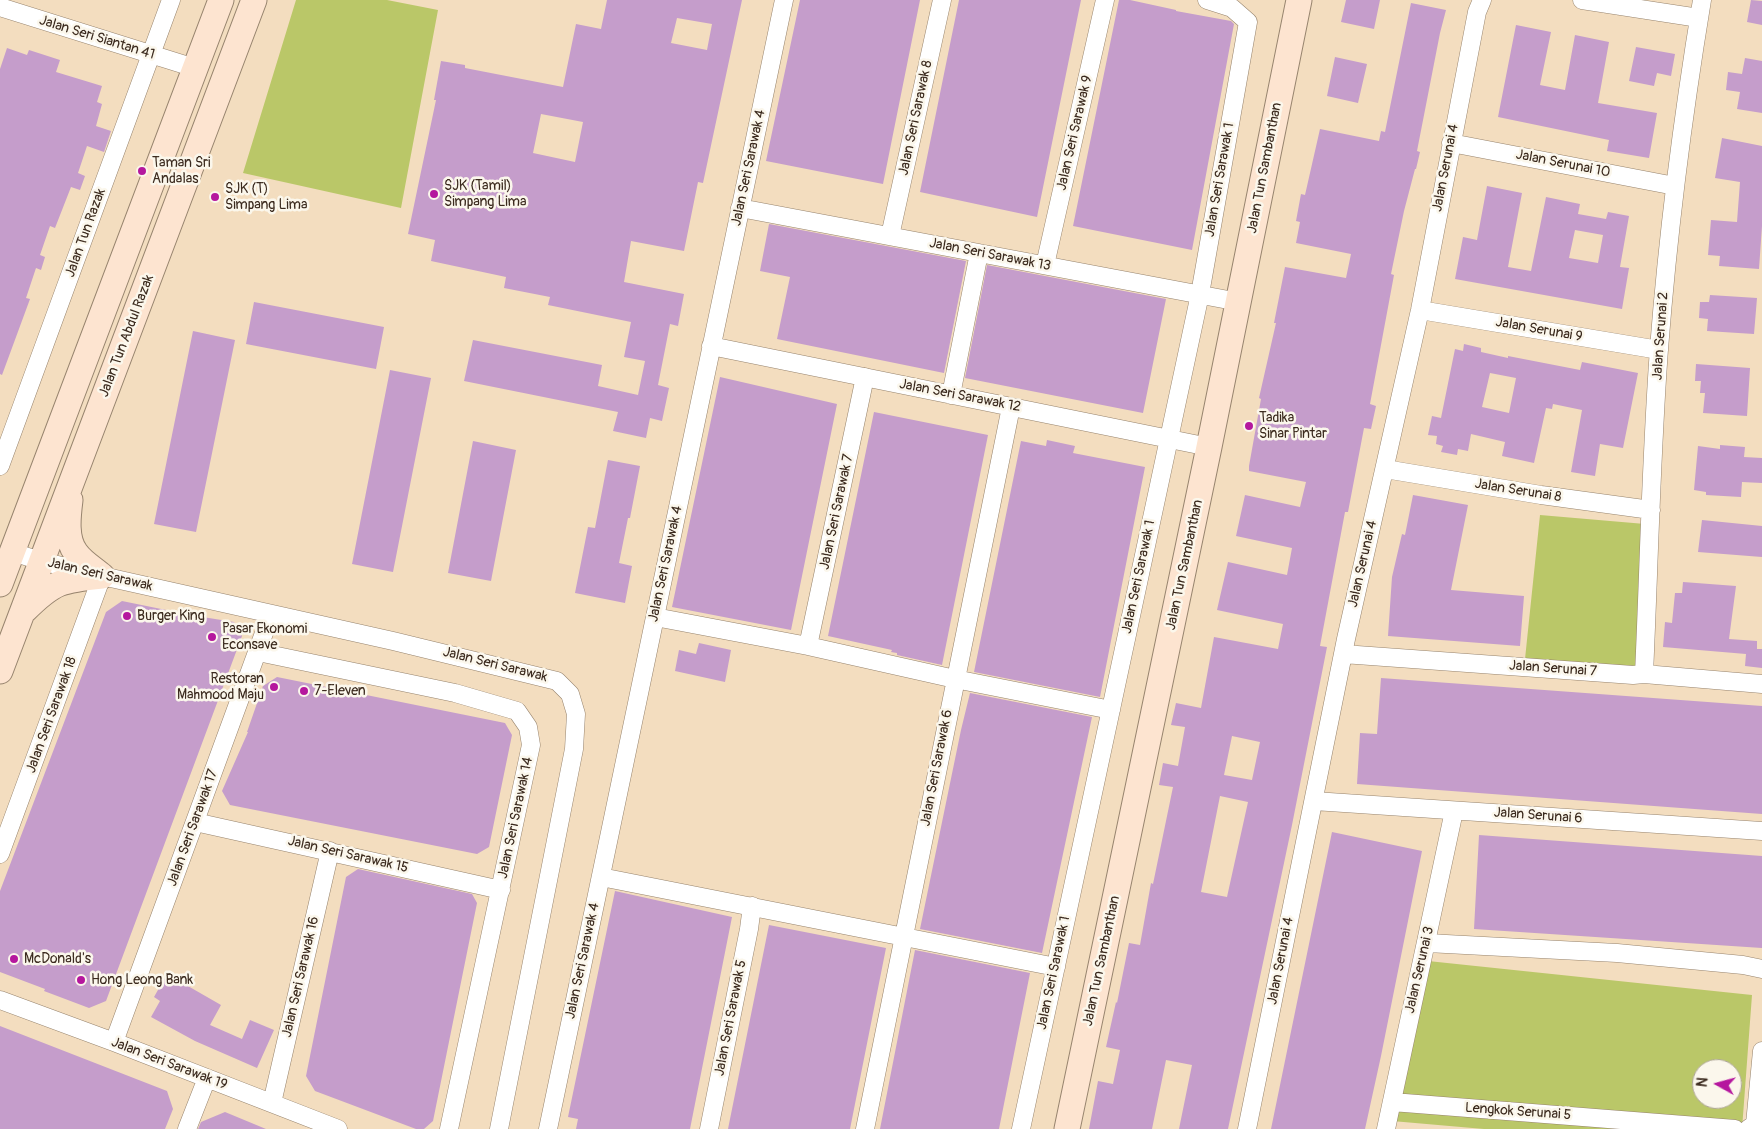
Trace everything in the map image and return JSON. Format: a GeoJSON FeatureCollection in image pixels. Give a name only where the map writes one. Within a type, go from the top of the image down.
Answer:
{"type":"FeatureCollection","features":[{"type":"Feature","properties":{"kind":"main road"},"geometry":{"type":"LineString","coordinates":[[0,584],[221,0]]}},
{"type":"Feature","properties":{"kind":"main road","name":"Jalan Tun Abdul Razak"},"geometry":{"type":"LineString","coordinates":[[0,671],[40,561],[254,0]]}},
{"type":"Feature","properties":{"kind":"main road","name":"Jalan Tun Sambanthan"},"geometry":{"type":"LineString","coordinates":[[1067,1129],[1210,447],[1298,0]]}},
{"type":"Feature","properties":{"kind":"main road"},"geometry":{"type":"LineString","coordinates":[[65,414],[92,426]]}},
{"type":"Feature","properties":{"kind":"main road"},"geometry":{"type":"LineString","coordinates":[[72,480],[68,520],[70,541],[76,553],[102,576]]}},
{"type":"Feature","properties":{"kind":"main road"},"geometry":{"type":"LineString","coordinates":[[21,614],[42,593],[54,585],[70,579],[102,576]]}},
{"type":"Feature","properties":{"kind":"street","name":"Jalan Tun Razak"},"geometry":{"type":"LineString","coordinates":[[0,466],[171,0]]}},
{"type":"Feature","properties":{"kind":"street","name":"Jalan Seri Sarawak 4"},"geometry":{"type":"LineString","coordinates":[[548,1129],[784,0]]}},
{"type":"Feature","properties":{"kind":"street","name":"Jalan Seri Sarawak 8"},"geometry":{"type":"LineString","coordinates":[[890,236],[942,0]]}},
{"type":"Feature","properties":{"kind":"street","name":"Jalan Seri Sarawak 9"},"geometry":{"type":"LineString","coordinates":[[1045,265],[1105,0]]}},
{"type":"Feature","properties":{"kind":"street","name":"Jalan Seri Sarawak 1"},"geometry":{"type":"LineString","coordinates":[[1021,1129],[1200,294],[1248,22],[1232,8],[1207,0]]}},
{"type":"Feature","properties":{"kind":"street","name":"Jalan Serunai 4"},"geometry":{"type":"LineString","coordinates":[[1247,1129],[1343,654],[1420,310],[1477,12],[1482,0]]}},
{"type":"Feature","properties":{"kind":"street"},"geometry":{"type":"LineString","coordinates":[[1582,0],[1699,18]]}},
{"type":"Feature","properties":{"kind":"street","name":"Jalan Serunai 2"},"geometry":{"type":"LineString","coordinates":[[1644,674],[1659,350],[1675,186],[1702,0]]}},
{"type":"Feature","properties":{"kind":"street","name":"Jalan Seri Siantan 41"},"geometry":{"type":"LineString","coordinates":[[0,7],[195,68]]}},
{"type":"Feature","properties":{"kind":"street","name":"Jalan Serunai 10"},"geometry":{"type":"LineString","coordinates":[[1451,143],[1675,186]]}},
{"type":"Feature","properties":{"kind":"street","name":"Jalan Seri Sarawak 13"},"geometry":{"type":"LineString","coordinates":[[740,208],[1239,302]]}},
{"type":"Feature","properties":{"kind":"street"},"geometry":{"type":"LineString","coordinates":[[951,395],[979,253]]}},
{"type":"Feature","properties":{"kind":"street","name":"Jalan Serunai 9"},"geometry":{"type":"LineString","coordinates":[[1420,310],[1659,350]]}},
{"type":"Feature","properties":{"kind":"street","name":"Jalan Seri Sarawak 12"},"geometry":{"type":"LineString","coordinates":[[712,346],[1210,447]]}},
{"type":"Feature","properties":{"kind":"street","name":"Jalan Seri Sarawak 7"},"geometry":{"type":"LineString","coordinates":[[808,646],[865,377]]}},
{"type":"Feature","properties":{"kind":"street","name":"Jalan Seri Sarawak 6"},"geometry":{"type":"LineString","coordinates":[[865,1129],[954,680],[1011,407]]}},
{"type":"Feature","properties":{"kind":"street","name":"Jalan Serunai 8"},"geometry":{"type":"LineString","coordinates":[[1385,469],[1540,495],[1651,510]]}},
{"type":"Feature","properties":{"kind":"street","name":"Jalan Seri Sarawak"},"geometry":{"type":"LineString","coordinates":[[12,552],[102,576],[394,641],[557,681],[570,694],[576,714],[574,749],[499,1129]]}},
{"type":"Feature","properties":{"kind":"street","name":"Jalan Seri Sarawak 18"},"geometry":{"type":"LineString","coordinates":[[0,854],[102,576]]}},
{"type":"Feature","properties":{"kind":"street","name":"Jalan Seri Sarawak 17"},"geometry":{"type":"LineString","coordinates":[[114,1042],[271,614]]}},
{"type":"Feature","properties":{"kind":"street"},"geometry":{"type":"LineString","coordinates":[[655,617],[808,646],[954,680],[1111,710]]}},
{"type":"Feature","properties":{"kind":"street","name":"Jalan Seri Sarawak 14"},"geometry":{"type":"LineString","coordinates":[[258,652],[455,693],[517,712],[528,727],[531,745],[449,1129]]}},
{"type":"Feature","properties":{"kind":"street","name":"Jalan Serunai 7"},"geometry":{"type":"LineString","coordinates":[[1343,654],[1633,675],[1644,674],[1762,684]]}},
{"type":"Feature","properties":{"kind":"street","name":"Jalan Serunai 6"},"geometry":{"type":"LineString","coordinates":[[1314,801],[1762,831]]}},
{"type":"Feature","properties":{"kind":"street","name":"Jalan Serunai 3"},"geometry":{"type":"LineString","coordinates":[[1386,1129],[1454,811]]}},
{"type":"Feature","properties":{"kind":"street","name":"Jalan Seri Sarawak 15"},"geometry":{"type":"LineString","coordinates":[[196,822],[501,890]]}},
{"type":"Feature","properties":{"kind":"street","name":"Jalan Seri Sarawak 16"},"geometry":{"type":"LineString","coordinates":[[272,1103],[330,851]]}},
{"type":"Feature","properties":{"kind":"street"},"geometry":{"type":"LineString","coordinates":[[601,876],[1056,967]]}},
{"type":"Feature","properties":{"kind":"street","name":"Jalan Seri Sarawak 5"},"geometry":{"type":"LineString","coordinates":[[709,1129],[752,906]]}},
{"type":"Feature","properties":{"kind":"street"},"geometry":{"type":"LineString","coordinates":[[1427,943],[1617,954],[1743,965],[1762,969]]}},
{"type":"Feature","properties":{"kind":"street","name":"Jalan Seri Sarawak 19"},"geometry":{"type":"LineString","coordinates":[[0,1000],[338,1129]]}},
{"type":"Feature","properties":{"kind":"street"},"geometry":{"type":"LineString","coordinates":[[1748,1129],[1755,1124],[1762,1051]]}},
{"type":"Feature","properties":{"kind":"street"},"geometry":{"type":"LineString","coordinates":[[187,1129],[207,1078]]}},
{"type":"Feature","properties":{"kind":"street","name":"Lengkok Serunai 5"},"geometry":{"type":"LineString","coordinates":[[1392,1102],[1735,1129]]}},
{"type":"Feature","properties":{"kind":"green space"},"geometry":{"type":"Polygon","coordinates":[[[296,0],[387,0],[438,10],[401,208],[243,173],[296,0]]]}},
{"type":"Feature","properties":{"kind":"green space"},"geometry":{"type":"Polygon","coordinates":[[[1540,515],[1645,524],[1639,668],[1525,659],[1540,515]]]}},
{"type":"Feature","properties":{"kind":"green space"},"geometry":{"type":"Polygon","coordinates":[[[1428,961],[1752,995],[1742,1129],[1484,1129],[1392,1121],[1428,961]]]}},
{"type":"Feature","properties":{"kind":"building"},"geometry":{"type":"Polygon","coordinates":[[[607,0],[742,0],[703,183],[698,182],[684,251],[631,241],[624,282],[684,294],[678,326],[670,324],[658,385],[669,388],[662,421],[650,418],[646,438],[613,431],[618,412],[464,381],[473,340],[602,365],[598,386],[638,395],[645,361],[624,357],[631,322],[548,305],[550,297],[504,288],[506,277],[431,261],[435,240],[408,234],[436,100],[434,100],[441,61],[465,65],[465,68],[563,87],[576,24],[601,29],[607,0]],[[677,18],[671,43],[707,50],[712,24],[677,18]],[[541,114],[533,153],[575,162],[583,122],[541,114]]]}},
{"type":"Feature","properties":{"kind":"building"},"geometry":{"type":"Polygon","coordinates":[[[800,0],[920,0],[883,184],[766,161],[800,0]]]}},
{"type":"Feature","properties":{"kind":"building"},"geometry":{"type":"Polygon","coordinates":[[[959,0],[1081,0],[1037,217],[920,192],[959,0]]]}},
{"type":"Feature","properties":{"kind":"building"},"geometry":{"type":"Polygon","coordinates":[[[1119,0],[1130,0],[1231,21],[1234,24],[1192,250],[1073,226],[1119,0]]]}},
{"type":"Feature","properties":{"kind":"building"},"geometry":{"type":"Polygon","coordinates":[[[1346,0],[1380,0],[1374,29],[1341,22],[1346,0]]]}},
{"type":"Feature","properties":{"kind":"building"},"geometry":{"type":"Polygon","coordinates":[[[1751,0],[1762,1],[1762,25],[1747,22],[1751,0]]]}},
{"type":"Feature","properties":{"kind":"building"},"geometry":{"type":"Polygon","coordinates":[[[1411,3],[1446,10],[1417,151],[1420,152],[1404,211],[1391,274],[1394,275],[1370,404],[1376,406],[1371,429],[1364,428],[1348,512],[1345,512],[1320,646],[1327,647],[1292,825],[1228,1129],[1179,1129],[1192,1065],[1166,1060],[1152,1129],[1089,1129],[1098,1081],[1113,1084],[1120,1050],[1106,1047],[1129,943],[1140,945],[1151,883],[1153,884],[1173,787],[1159,785],[1163,763],[1178,766],[1185,727],[1171,725],[1176,703],[1201,708],[1214,637],[1278,649],[1283,624],[1217,610],[1228,562],[1287,575],[1292,548],[1236,536],[1245,495],[1300,507],[1306,482],[1249,471],[1249,466],[1261,399],[1259,398],[1276,323],[1274,323],[1285,267],[1346,278],[1351,254],[1296,243],[1300,222],[1296,221],[1301,194],[1305,195],[1320,129],[1379,141],[1381,131],[1385,132],[1411,3]],[[1232,736],[1224,775],[1252,780],[1260,742],[1232,736]],[[1220,796],[1201,892],[1227,897],[1248,802],[1220,796]]]}},
{"type":"Feature","properties":{"kind":"building"},"geometry":{"type":"Polygon","coordinates":[[[1516,25],[1551,32],[1540,85],[1565,90],[1575,35],[1609,42],[1598,103],[1657,113],[1649,158],[1607,151],[1609,140],[1498,117],[1516,25]]]}},
{"type":"Feature","properties":{"kind":"building"},"geometry":{"type":"Polygon","coordinates":[[[1636,47],[1675,54],[1671,76],[1657,73],[1654,86],[1629,81],[1636,47]]]}},
{"type":"Feature","properties":{"kind":"building"},"geometry":{"type":"Polygon","coordinates":[[[7,48],[27,55],[29,50],[60,60],[56,72],[102,86],[97,102],[102,104],[96,126],[111,131],[104,152],[87,146],[78,173],[85,176],[80,190],[71,187],[55,228],[50,226],[40,255],[45,257],[41,270],[36,268],[26,298],[30,299],[2,375],[0,374],[0,69],[7,48]]]}},
{"type":"Feature","properties":{"kind":"building"},"geometry":{"type":"Polygon","coordinates":[[[1335,57],[1367,64],[1358,103],[1327,96],[1335,57]]]}},
{"type":"Feature","properties":{"kind":"building"},"geometry":{"type":"Polygon","coordinates":[[[1745,58],[1762,61],[1762,113],[1737,109],[1740,92],[1726,90],[1728,72],[1742,74],[1745,58]]]}},
{"type":"Feature","properties":{"kind":"building"},"geometry":{"type":"Polygon","coordinates":[[[1722,138],[1762,146],[1762,226],[1759,269],[1719,266],[1720,256],[1708,255],[1711,220],[1737,222],[1740,182],[1715,178],[1722,138]]]}},
{"type":"Feature","properties":{"kind":"building"},"geometry":{"type":"Polygon","coordinates":[[[1487,186],[1522,193],[1508,267],[1531,271],[1546,197],[1580,204],[1578,214],[1606,219],[1608,212],[1629,216],[1620,267],[1629,268],[1622,309],[1455,279],[1463,237],[1477,240],[1487,186]],[[1575,230],[1569,258],[1598,263],[1603,235],[1575,230]]]}},
{"type":"Feature","properties":{"kind":"building"},"geometry":{"type":"Polygon","coordinates":[[[769,224],[966,261],[944,373],[777,339],[790,277],[760,271],[769,224]]]}},
{"type":"Feature","properties":{"kind":"building"},"geometry":{"type":"Polygon","coordinates":[[[987,265],[1166,299],[1143,413],[965,378],[987,265]]]}},
{"type":"Feature","properties":{"kind":"building"},"geometry":{"type":"Polygon","coordinates":[[[1710,295],[1757,298],[1754,334],[1707,331],[1708,319],[1699,318],[1700,302],[1709,302],[1710,295]]]}},
{"type":"Feature","properties":{"kind":"building"},"geometry":{"type":"Polygon","coordinates":[[[254,302],[384,327],[376,369],[246,344],[254,302]]]}},
{"type":"Feature","properties":{"kind":"building"},"geometry":{"type":"Polygon","coordinates":[[[193,331],[235,340],[196,532],[154,524],[193,331]]]}},
{"type":"Feature","properties":{"kind":"building"},"geometry":{"type":"Polygon","coordinates":[[[1464,344],[1481,348],[1481,352],[1580,370],[1582,362],[1638,373],[1623,448],[1600,444],[1595,476],[1571,472],[1582,410],[1553,404],[1552,409],[1546,408],[1534,463],[1502,456],[1505,442],[1471,434],[1468,451],[1458,449],[1457,455],[1441,452],[1443,446],[1436,444],[1437,436],[1428,435],[1432,416],[1441,418],[1455,349],[1463,351],[1464,344]],[[1490,373],[1482,407],[1509,413],[1516,378],[1490,373]]]}},
{"type":"Feature","properties":{"kind":"building"},"geometry":{"type":"Polygon","coordinates":[[[1696,364],[1750,368],[1747,416],[1703,413],[1705,393],[1700,393],[1701,381],[1695,381],[1696,364]]]}},
{"type":"Feature","properties":{"kind":"building"},"geometry":{"type":"Polygon","coordinates":[[[390,370],[431,378],[393,572],[352,564],[390,370]]]}},
{"type":"Feature","properties":{"kind":"building"},"geometry":{"type":"Polygon","coordinates":[[[720,377],[837,404],[791,630],[672,607],[720,377]]]}},
{"type":"Feature","properties":{"kind":"building"},"geometry":{"type":"Polygon","coordinates":[[[874,412],[988,435],[942,665],[897,655],[897,653],[891,652],[892,650],[828,636],[874,412]]]}},
{"type":"Feature","properties":{"kind":"building"},"geometry":{"type":"Polygon","coordinates":[[[1047,440],[1075,446],[1073,453],[1145,467],[1100,697],[974,672],[1021,441],[1046,446],[1047,440]]]}},
{"type":"Feature","properties":{"kind":"building"},"geometry":{"type":"Polygon","coordinates":[[[473,441],[516,450],[491,581],[448,573],[473,441]]]}},
{"type":"Feature","properties":{"kind":"building"},"geometry":{"type":"Polygon","coordinates":[[[1720,445],[1745,447],[1744,457],[1762,458],[1762,483],[1742,482],[1741,497],[1706,495],[1706,492],[1694,490],[1698,446],[1720,449],[1720,445]]]}},
{"type":"Feature","properties":{"kind":"building"},"geometry":{"type":"Polygon","coordinates":[[[608,460],[640,466],[619,563],[632,566],[625,603],[575,593],[588,527],[595,528],[608,460]]]}},
{"type":"Feature","properties":{"kind":"building"},"geometry":{"type":"Polygon","coordinates":[[[1413,495],[1468,505],[1451,590],[1524,596],[1520,646],[1388,636],[1392,577],[1402,534],[1405,535],[1413,495]]]}},
{"type":"Feature","properties":{"kind":"building"},"geometry":{"type":"Polygon","coordinates":[[[1702,520],[1762,526],[1762,557],[1698,552],[1702,520]]]}},
{"type":"Feature","properties":{"kind":"building"},"geometry":{"type":"Polygon","coordinates":[[[1683,582],[1736,586],[1729,639],[1757,641],[1757,649],[1762,649],[1762,668],[1745,666],[1746,654],[1663,647],[1665,622],[1672,623],[1675,593],[1682,593],[1683,582]]]}},
{"type":"Feature","properties":{"kind":"building"},"geometry":{"type":"Polygon","coordinates":[[[122,601],[171,612],[234,622],[242,636],[106,1001],[89,1008],[0,972],[0,891],[106,612],[122,601]]]}},
{"type":"Feature","properties":{"kind":"building"},"geometry":{"type":"Polygon","coordinates":[[[699,643],[731,650],[725,682],[675,671],[679,650],[696,654],[699,643]]]}},
{"type":"Feature","properties":{"kind":"building"},"geometry":{"type":"Polygon","coordinates":[[[277,677],[505,723],[512,735],[489,847],[477,854],[230,805],[222,791],[248,732],[263,686],[277,677]]]}},
{"type":"Feature","properties":{"kind":"building"},"geometry":{"type":"Polygon","coordinates":[[[1381,678],[1762,706],[1762,814],[1357,784],[1360,733],[1377,734],[1381,678]]]}},
{"type":"Feature","properties":{"kind":"building"},"geometry":{"type":"Polygon","coordinates":[[[970,693],[1092,717],[1042,953],[920,929],[970,693]]]}},
{"type":"Feature","properties":{"kind":"building"},"geometry":{"type":"Polygon","coordinates":[[[1332,832],[1422,851],[1381,1056],[1365,1129],[1271,1129],[1332,832]]]}},
{"type":"Feature","properties":{"kind":"building"},"geometry":{"type":"Polygon","coordinates":[[[1479,835],[1762,856],[1762,948],[1474,929],[1479,835]]]}},
{"type":"Feature","properties":{"kind":"building"},"geometry":{"type":"Polygon","coordinates":[[[358,869],[472,894],[477,903],[433,1121],[424,1129],[416,1129],[315,1091],[306,1076],[346,877],[358,869]]]}},
{"type":"Feature","properties":{"kind":"building"},"geometry":{"type":"Polygon","coordinates":[[[615,891],[732,917],[690,1129],[576,1129],[578,1119],[568,1117],[615,891]]]}},
{"type":"Feature","properties":{"kind":"building"},"geometry":{"type":"Polygon","coordinates":[[[769,925],[886,948],[850,1129],[728,1129],[769,925]]]}},
{"type":"Feature","properties":{"kind":"building"},"geometry":{"type":"Polygon","coordinates":[[[915,950],[1030,973],[999,1129],[880,1129],[915,950]]]}},
{"type":"Feature","properties":{"kind":"building"},"geometry":{"type":"Polygon","coordinates":[[[167,974],[221,1005],[210,1025],[242,1039],[250,1020],[274,1030],[257,1068],[195,1041],[151,1017],[160,1001],[154,997],[167,974]]]}},
{"type":"Feature","properties":{"kind":"building"},"geometry":{"type":"Polygon","coordinates":[[[0,1026],[167,1091],[173,1109],[165,1129],[0,1129],[0,1026]]]}},
{"type":"Feature","properties":{"kind":"building"},"geometry":{"type":"Polygon","coordinates":[[[225,1112],[266,1129],[198,1129],[201,1122],[225,1112]]]}},
{"type":"Feature","properties":{"kind":"place","name":"Taman Sri Andalas"},"geometry":{"type":"Point","coordinates":[142,171]}},
{"type":"Feature","properties":{"kind":"place","name":"SJK (Tamil) Simpang Lima"},"geometry":{"type":"Point","coordinates":[434,194]}},
{"type":"Feature","properties":{"kind":"place","name":"SJK (T) Simpang Lima"},"geometry":{"type":"Point","coordinates":[215,197]}},
{"type":"Feature","properties":{"kind":"place","name":"Tadika Sinar Pintar"},"geometry":{"type":"Point","coordinates":[1249,426]}},
{"type":"Feature","properties":{"kind":"place","name":"Burger King"},"geometry":{"type":"Point","coordinates":[127,616]}},
{"type":"Feature","properties":{"kind":"place","name":"Pasar Ekonomi Econsave"},"geometry":{"type":"Point","coordinates":[212,637]}},
{"type":"Feature","properties":{"kind":"place","name":"Restoran Mahmood Maju"},"geometry":{"type":"Point","coordinates":[274,687]}},
{"type":"Feature","properties":{"kind":"place","name":"7-Eleven"},"geometry":{"type":"Point","coordinates":[304,691]}},
{"type":"Feature","properties":{"kind":"place","name":"McDonald's"},"geometry":{"type":"Point","coordinates":[14,959]}},
{"type":"Feature","properties":{"kind":"place","name":"Hong Leong Bank"},"geometry":{"type":"Point","coordinates":[81,980]}}]}
